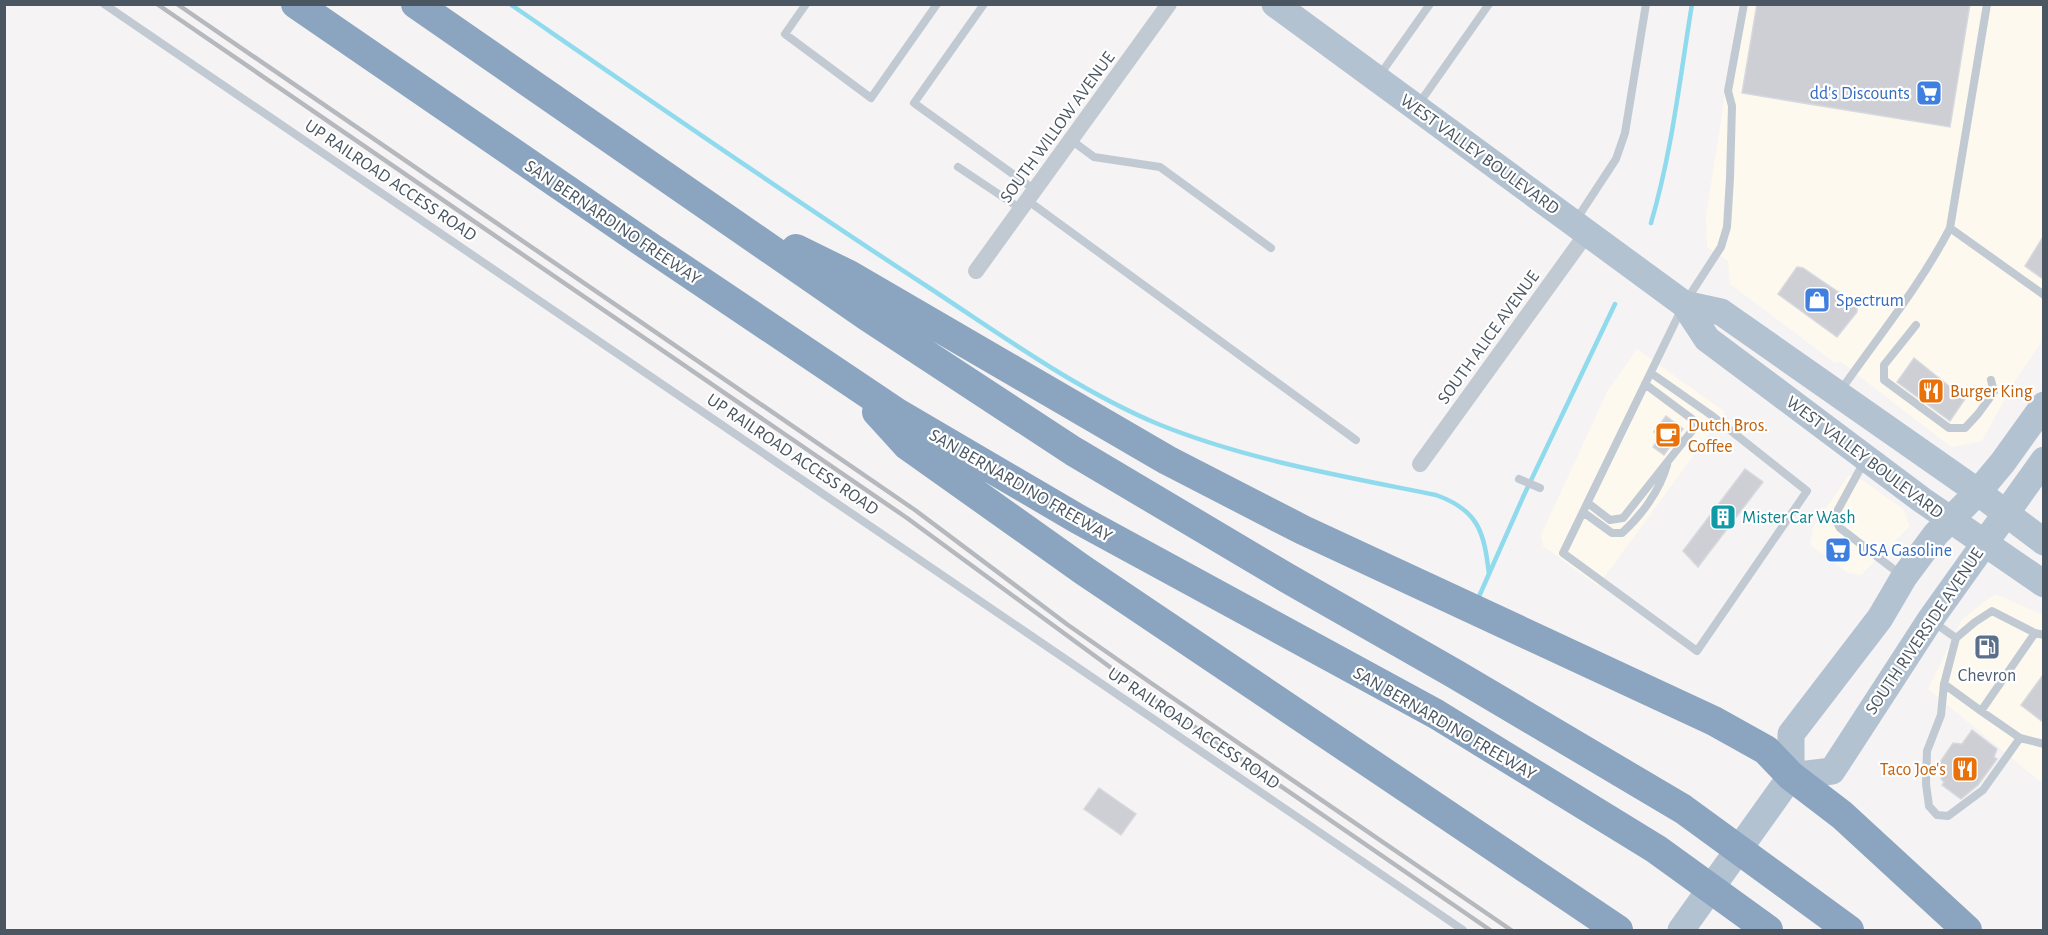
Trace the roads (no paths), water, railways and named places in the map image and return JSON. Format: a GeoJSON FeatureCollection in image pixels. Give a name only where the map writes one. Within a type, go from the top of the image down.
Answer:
{"type":"FeatureCollection","features":[{"type":"Feature","properties":{"kind":"highway","name":"SAN BERNARDINO FREEWAY"},"geometry":{"type":"LineString","coordinates":[[296,4],[856,387],[1078,519],[1424,707],[1656,849],[1768,930]]}},
{"type":"Feature","properties":{"kind":"highway"},"geometry":{"type":"LineString","coordinates":[[416,4],[867,316],[1073,451],[1683,809],[1849,930]]}},
{"type":"Feature","properties":{"kind":"highway"},"geometry":{"type":"LineString","coordinates":[[696,199],[849,275],[1167,460],[1303,530],[1714,721],[1766,750],[1791,776],[1842,815],[1967,930]]}},
{"type":"Feature","properties":{"kind":"highway"},"geometry":{"type":"LineString","coordinates":[[856,387],[907,445],[1083,570],[1618,930]]}},
{"type":"Feature","properties":{"kind":"main road","name":"WEST VALLEY BOULEVARD"},"geometry":{"type":"LineString","coordinates":[[1275,4],[1684,304],[1707,339],[1866,458],[2043,584]]}},
{"type":"Feature","properties":{"kind":"main road","name":"WEST VALLEY BOULEVARD"},"geometry":{"type":"LineString","coordinates":[[1684,304],[1721,312],[2043,542]]}},
{"type":"Feature","properties":{"kind":"main road","name":"SOUTH RIVERSIDE AVENUE"},"geometry":{"type":"LineString","coordinates":[[2043,405],[2003,462],[1991,503],[1968,532],[1936,534],[1904,577],[1880,618],[1791,734],[1791,776],[1832,771],[1930,620],[1968,532],[1991,503],[2043,460]]}},
{"type":"Feature","properties":{"kind":"main road"},"geometry":{"type":"LineString","coordinates":[[1681,930],[1791,776]]}},
{"type":"Feature","properties":{"kind":"street","name":"SOUTH WILLOW AVENUE"},"geometry":{"type":"LineString","coordinates":[[975,272],[1170,4]]}},
{"type":"Feature","properties":{"kind":"street","name":"SOUTH ALICE AVENUE"},"geometry":{"type":"LineString","coordinates":[[1420,464],[1580,228]]}},
{"type":"Feature","properties":{"kind":"lane","name":"UP RAILROAD ACCESS ROAD"},"geometry":{"type":"LineString","coordinates":[[104,4],[1463,930]]}},
{"type":"Feature","properties":{"kind":"lane"},"geometry":{"type":"LineString","coordinates":[[806,4],[785,34],[871,98],[937,4]]}},
{"type":"Feature","properties":{"kind":"lane"},"geometry":{"type":"LineString","coordinates":[[984,4],[914,103],[1028,200],[1356,440]]}},
{"type":"Feature","properties":{"kind":"lane"},"geometry":{"type":"LineString","coordinates":[[1377,79],[1430,4]]}},
{"type":"Feature","properties":{"kind":"lane"},"geometry":{"type":"LineString","coordinates":[[1416,108],[1489,4]]}},
{"type":"Feature","properties":{"kind":"lane"},"geometry":{"type":"LineString","coordinates":[[1580,228],[1616,159],[1625,133],[1646,4]]}},
{"type":"Feature","properties":{"kind":"lane"},"geometry":{"type":"LineString","coordinates":[[1651,373],[1711,415],[1806,491],[1697,651],[1563,553],[1684,304],[1721,247],[1727,227],[1732,106],[1728,91],[1744,4]]}},
{"type":"Feature","properties":{"kind":"lane"},"geometry":{"type":"LineString","coordinates":[[1838,394],[1922,278],[1950,228],[1987,4]]}},
{"type":"Feature","properties":{"kind":"lane"},"geometry":{"type":"LineString","coordinates":[[1071,140],[1094,157],[1160,167],[1271,248]]}},
{"type":"Feature","properties":{"kind":"lane"},"geometry":{"type":"LineString","coordinates":[[958,166],[1028,200]]}},
{"type":"Feature","properties":{"kind":"lane"},"geometry":{"type":"LineString","coordinates":[[1950,228],[2043,295]]}},
{"type":"Feature","properties":{"kind":"lane"},"geometry":{"type":"LineString","coordinates":[[1916,325],[1884,364],[1884,380],[1906,398],[1948,428],[1965,428],[1994,392],[1992,380]]}},
{"type":"Feature","properties":{"kind":"lane"},"geometry":{"type":"LineString","coordinates":[[1588,503],[1610,520],[1623,518],[1695,427],[1692,419],[1645,384]]}},
{"type":"Feature","properties":{"kind":"lane"},"geometry":{"type":"LineString","coordinates":[[1866,458],[1834,517],[1840,528],[1904,577]]}},
{"type":"Feature","properties":{"kind":"lane"},"geometry":{"type":"LineString","coordinates":[[1583,512],[1612,533],[1622,533],[1633,524],[1662,482],[1667,464]]}},
{"type":"Feature","properties":{"kind":"lane"},"geometry":{"type":"LineString","coordinates":[[1519,479],[1540,488]]}},
{"type":"Feature","properties":{"kind":"lane"},"geometry":{"type":"LineString","coordinates":[[1981,711],[2039,634],[1992,611],[1975,621],[1956,638],[1944,684],[1941,715],[1927,751],[1926,784],[1929,806],[1937,815],[1948,816],[1983,790],[2020,738]]}},
{"type":"Feature","properties":{"kind":"lane"},"geometry":{"type":"LineString","coordinates":[[1930,620],[1956,638]]}},
{"type":"Feature","properties":{"kind":"lane"},"geometry":{"type":"LineString","coordinates":[[1944,684],[2020,738],[2043,744]]}},
{"type":"Feature","properties":{"kind":"waterway"},"geometry":{"type":"LineString","coordinates":[[510,4],[820,216],[1068,378],[1127,410],[1158,424],[1226,448],[1330,474],[1436,495],[1450,501],[1470,515],[1476,524],[1485,546],[1489,574]]}},
{"type":"Feature","properties":{"kind":"waterway"},"geometry":{"type":"LineString","coordinates":[[1651,223],[1670,142],[1692,4]]}},
{"type":"Feature","properties":{"kind":"waterway"},"geometry":{"type":"LineString","coordinates":[[1477,601],[1524,495],[1615,304]]}},
{"type":"Feature","properties":{"kind":"railway"},"geometry":{"type":"LineString","coordinates":[[157,4],[907,518],[1144,692],[1490,930]]}},
{"type":"Feature","properties":{"kind":"railway"},"geometry":{"type":"LineString","coordinates":[[177,4],[915,510],[1068,625],[1511,930]]}},
{"type":"Feature","properties":{"kind":"place","name":"dd's Discounts"},"geometry":{"type":"Point","coordinates":[1929,93]}},
{"type":"Feature","properties":{"kind":"place","name":"Spectrum"},"geometry":{"type":"Point","coordinates":[1817,300]}},
{"type":"Feature","properties":{"kind":"place","name":"Burger King"},"geometry":{"type":"Point","coordinates":[1931,391]}},
{"type":"Feature","properties":{"kind":"place","name":"Dutch Bros. Coffee"},"geometry":{"type":"Point","coordinates":[1668,435]}},
{"type":"Feature","properties":{"kind":"place","name":"Mister Car Wash"},"geometry":{"type":"Point","coordinates":[1723,517]}},
{"type":"Feature","properties":{"kind":"place","name":"USA Gasoline"},"geometry":{"type":"Point","coordinates":[1838,550]}},
{"type":"Feature","properties":{"kind":"place","name":"Chevron"},"geometry":{"type":"Point","coordinates":[1987,647]}},
{"type":"Feature","properties":{"kind":"place","name":"Taco Joe's"},"geometry":{"type":"Point","coordinates":[1965,769]}}]}
